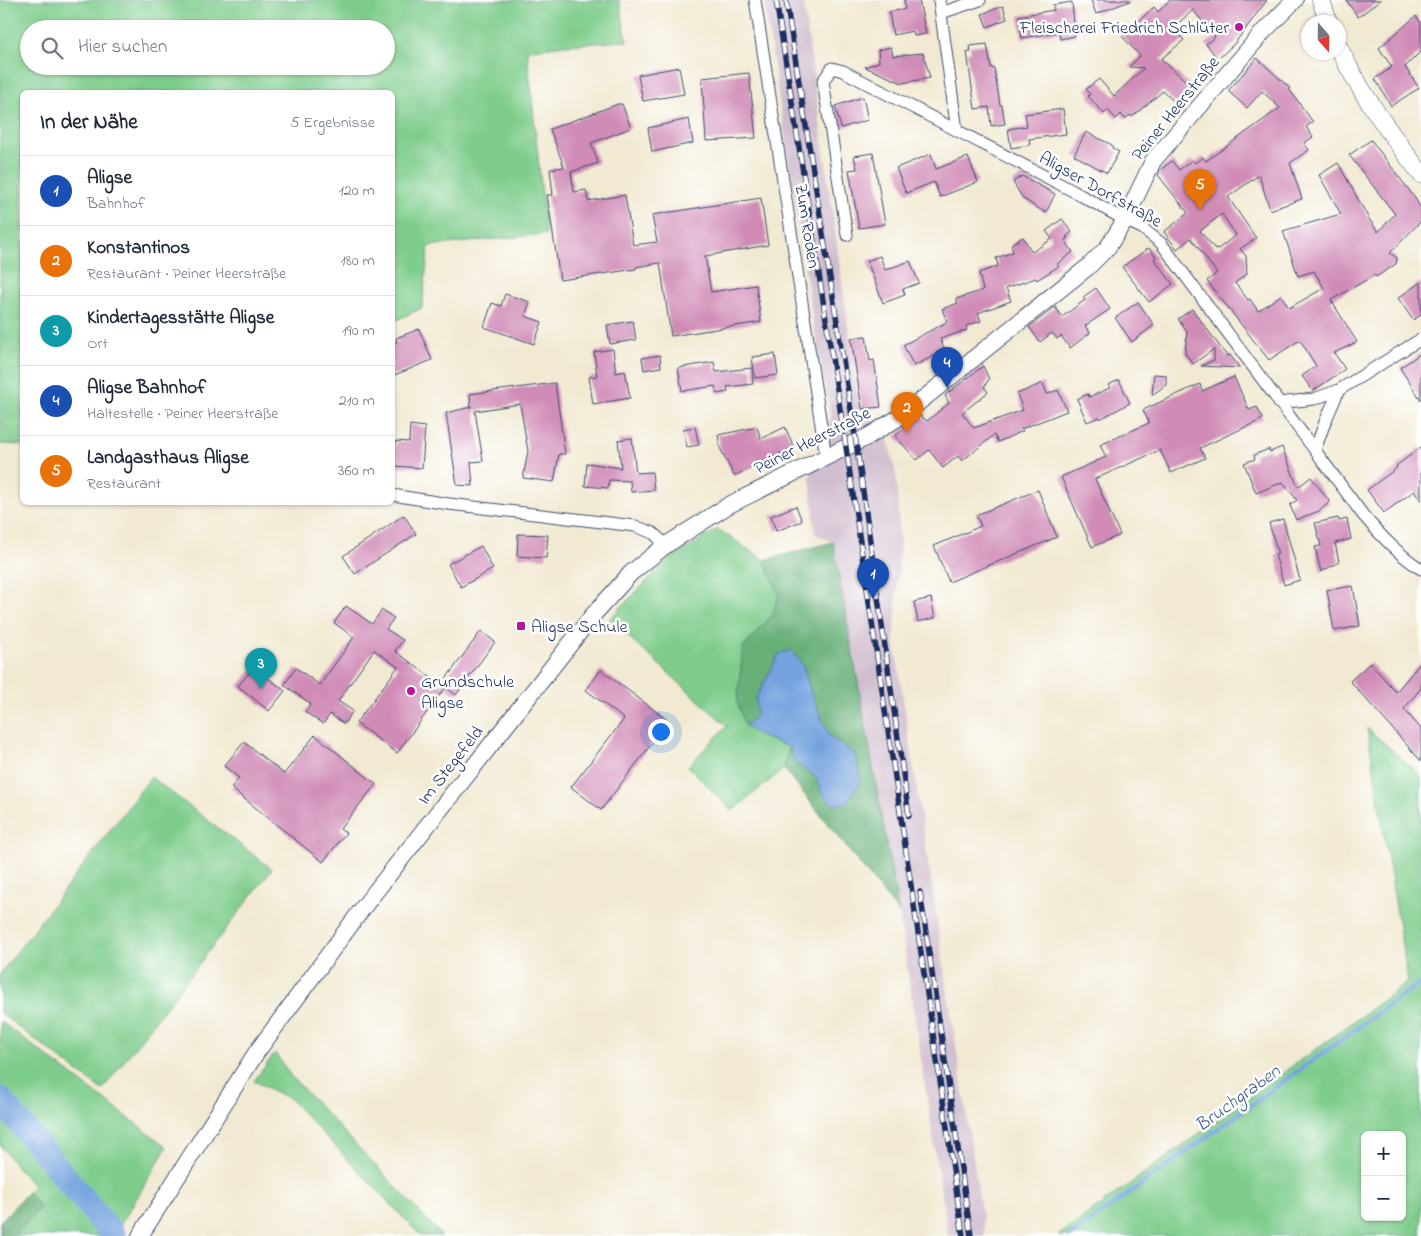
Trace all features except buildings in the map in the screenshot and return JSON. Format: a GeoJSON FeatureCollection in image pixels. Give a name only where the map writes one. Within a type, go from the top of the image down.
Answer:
{"type":"FeatureCollection","features":[{"type":"Feature","properties":{"kind":"main road"},"geometry":{"type":"LineString","coordinates":[[1321,0],[1326,15]]}},
{"type":"Feature","properties":{"kind":"main road"},"geometry":{"type":"LineString","coordinates":[[1344,60],[1375,113],[1421,174]]}},
{"type":"Feature","properties":{"kind":"street","name":"Zum Roden"},"geometry":{"type":"LineString","coordinates":[[755,0],[826,457]]}},
{"type":"Feature","properties":{"kind":"street"},"geometry":{"type":"LineString","coordinates":[[939,0],[957,131]]}},
{"type":"Feature","properties":{"kind":"street"},"geometry":{"type":"LineString","coordinates":[[941,13],[980,0]]}},
{"type":"Feature","properties":{"kind":"street","name":"Peiner Heerstraße"},"geometry":{"type":"LineString","coordinates":[[666,545],[729,505],[867,437],[912,409],[1088,267],[1108,246],[1125,220],[1153,160],[1264,31],[1295,0]]}},
{"type":"Feature","properties":{"kind":"street","name":"Aligser Dorfstraße"},"geometry":{"type":"LineString","coordinates":[[847,235],[823,82],[832,68],[843,71],[1073,191],[1142,228],[1161,243],[1363,515],[1387,543],[1404,558],[1421,569]]}},
{"type":"Feature","properties":{"kind":"street"},"geometry":{"type":"LineString","coordinates":[[1279,403],[1314,399],[1339,390],[1421,339]]}},
{"type":"Feature","properties":{"kind":"street"},"geometry":{"type":"LineString","coordinates":[[1315,450],[1339,390]]}},
{"type":"Feature","properties":{"kind":"street"},"geometry":{"type":"LineString","coordinates":[[395,495],[449,504],[636,526],[653,533],[666,545]]}},
{"type":"Feature","properties":{"kind":"street","name":"Im Stegefeld"},"geometry":{"type":"LineString","coordinates":[[140,1236],[256,1053],[368,901],[593,615],[631,574],[666,545]]}},
{"type":"Feature","properties":{"kind":"shaded area"},"geometry":{"type":"Polygon","coordinates":[[[764,0],[803,0],[860,412],[886,432],[896,474],[900,545],[894,639],[985,1236],[948,1236],[899,913],[833,542],[815,534],[810,477],[831,418],[814,327],[764,0]]]}},
{"type":"Feature","properties":{"kind":"green space"},"geometry":{"type":"Polygon","coordinates":[[[0,0],[619,0],[627,41],[565,45],[527,50],[546,234],[429,246],[422,308],[395,321],[395,90],[20,90],[20,445],[0,444],[0,0]]]}},
{"type":"Feature","properties":{"kind":"green space"},"geometry":{"type":"Polygon","coordinates":[[[718,529],[764,560],[779,594],[773,614],[743,648],[760,736],[789,747],[784,769],[732,811],[688,766],[727,726],[609,619],[668,560],[718,529]]]}},
{"type":"Feature","properties":{"kind":"green space"},"geometry":{"type":"Polygon","coordinates":[[[833,542],[899,913],[784,769],[789,747],[795,763],[816,777],[822,793],[855,754],[830,737],[811,693],[803,665],[779,654],[756,698],[757,716],[745,726],[737,702],[743,648],[773,614],[779,594],[764,560],[833,542]]]}},
{"type":"Feature","properties":{"kind":"green space"},"geometry":{"type":"Polygon","coordinates":[[[1367,728],[1421,776],[1421,1236],[1058,1236],[1408,982],[1367,728]]]}},
{"type":"Feature","properties":{"kind":"green space"},"geometry":{"type":"Polygon","coordinates":[[[151,777],[272,869],[102,1090],[0,1013],[0,974],[151,777]]]}},
{"type":"Feature","properties":{"kind":"green space"},"geometry":{"type":"Polygon","coordinates":[[[0,1021],[167,1147],[117,1231],[0,1091],[0,1021]]]}},
{"type":"Feature","properties":{"kind":"green space"},"geometry":{"type":"Polygon","coordinates":[[[275,1053],[291,1076],[442,1236],[421,1236],[290,1099],[254,1081],[275,1053]]]}},
{"type":"Feature","properties":{"kind":"green space"},"geometry":{"type":"Polygon","coordinates":[[[0,1110],[104,1236],[14,1236],[39,1208],[28,1192],[33,1186],[0,1145],[0,1110]]]}},
{"type":"Feature","properties":{"kind":"green space"},"geometry":{"type":"Polygon","coordinates":[[[28,1192],[40,1208],[14,1236],[0,1236],[0,1222],[28,1192]]]}},
{"type":"Feature","properties":{"kind":"water"},"geometry":{"type":"Polygon","coordinates":[[[791,650],[803,665],[811,693],[830,737],[855,754],[861,781],[846,803],[833,805],[822,793],[816,777],[795,763],[789,747],[760,736],[745,726],[756,716],[756,698],[779,654],[791,650]]]}},
{"type":"Feature","properties":{"kind":"waterway","name":"Bruchgraben"},"geometry":{"type":"LineString","coordinates":[[1070,1236],[1421,982]]}},
{"type":"Feature","properties":{"kind":"waterway"},"geometry":{"type":"LineString","coordinates":[[0,1099],[114,1236]]}},
{"type":"Feature","properties":{"kind":"railway"},"geometry":{"type":"LineString","coordinates":[[776,0],[846,447],[963,1236]]}},
{"type":"Feature","properties":{"kind":"railway"},"geometry":{"type":"LineString","coordinates":[[786,0],[856,442],[909,816]]}},
{"type":"Feature","properties":{"kind":"railway"},"geometry":{"type":"LineString","coordinates":[[920,892],[971,1236]]}},
{"type":"Feature","properties":{"kind":"place","name":"Fleischerei Friedrich Schlüter"},"geometry":{"type":"Point","coordinates":[1239,27]}},
{"type":"Feature","properties":{"kind":"place","name":"Landgasthaus Aligse"},"geometry":{"type":"Point","coordinates":[1200,210]}},
{"type":"Feature","properties":{"kind":"place","name":"Aligse Bahnhof"},"geometry":{"type":"Point","coordinates":[947,388]}},
{"type":"Feature","properties":{"kind":"place","name":"Konstantinos"},"geometry":{"type":"Point","coordinates":[907,433]}},
{"type":"Feature","properties":{"kind":"place","name":"Aligse"},"geometry":{"type":"Point","coordinates":[873,599]}},
{"type":"Feature","properties":{"kind":"place","name":"Aligse Schule"},"geometry":{"type":"Point","coordinates":[521,626]}},
{"type":"Feature","properties":{"kind":"place","name":"Kindertagesstätte Aligse"},"geometry":{"type":"Point","coordinates":[261,689]}},
{"type":"Feature","properties":{"kind":"place","name":"Grundschule Aligse"},"geometry":{"type":"Point","coordinates":[411,691]}}]}
